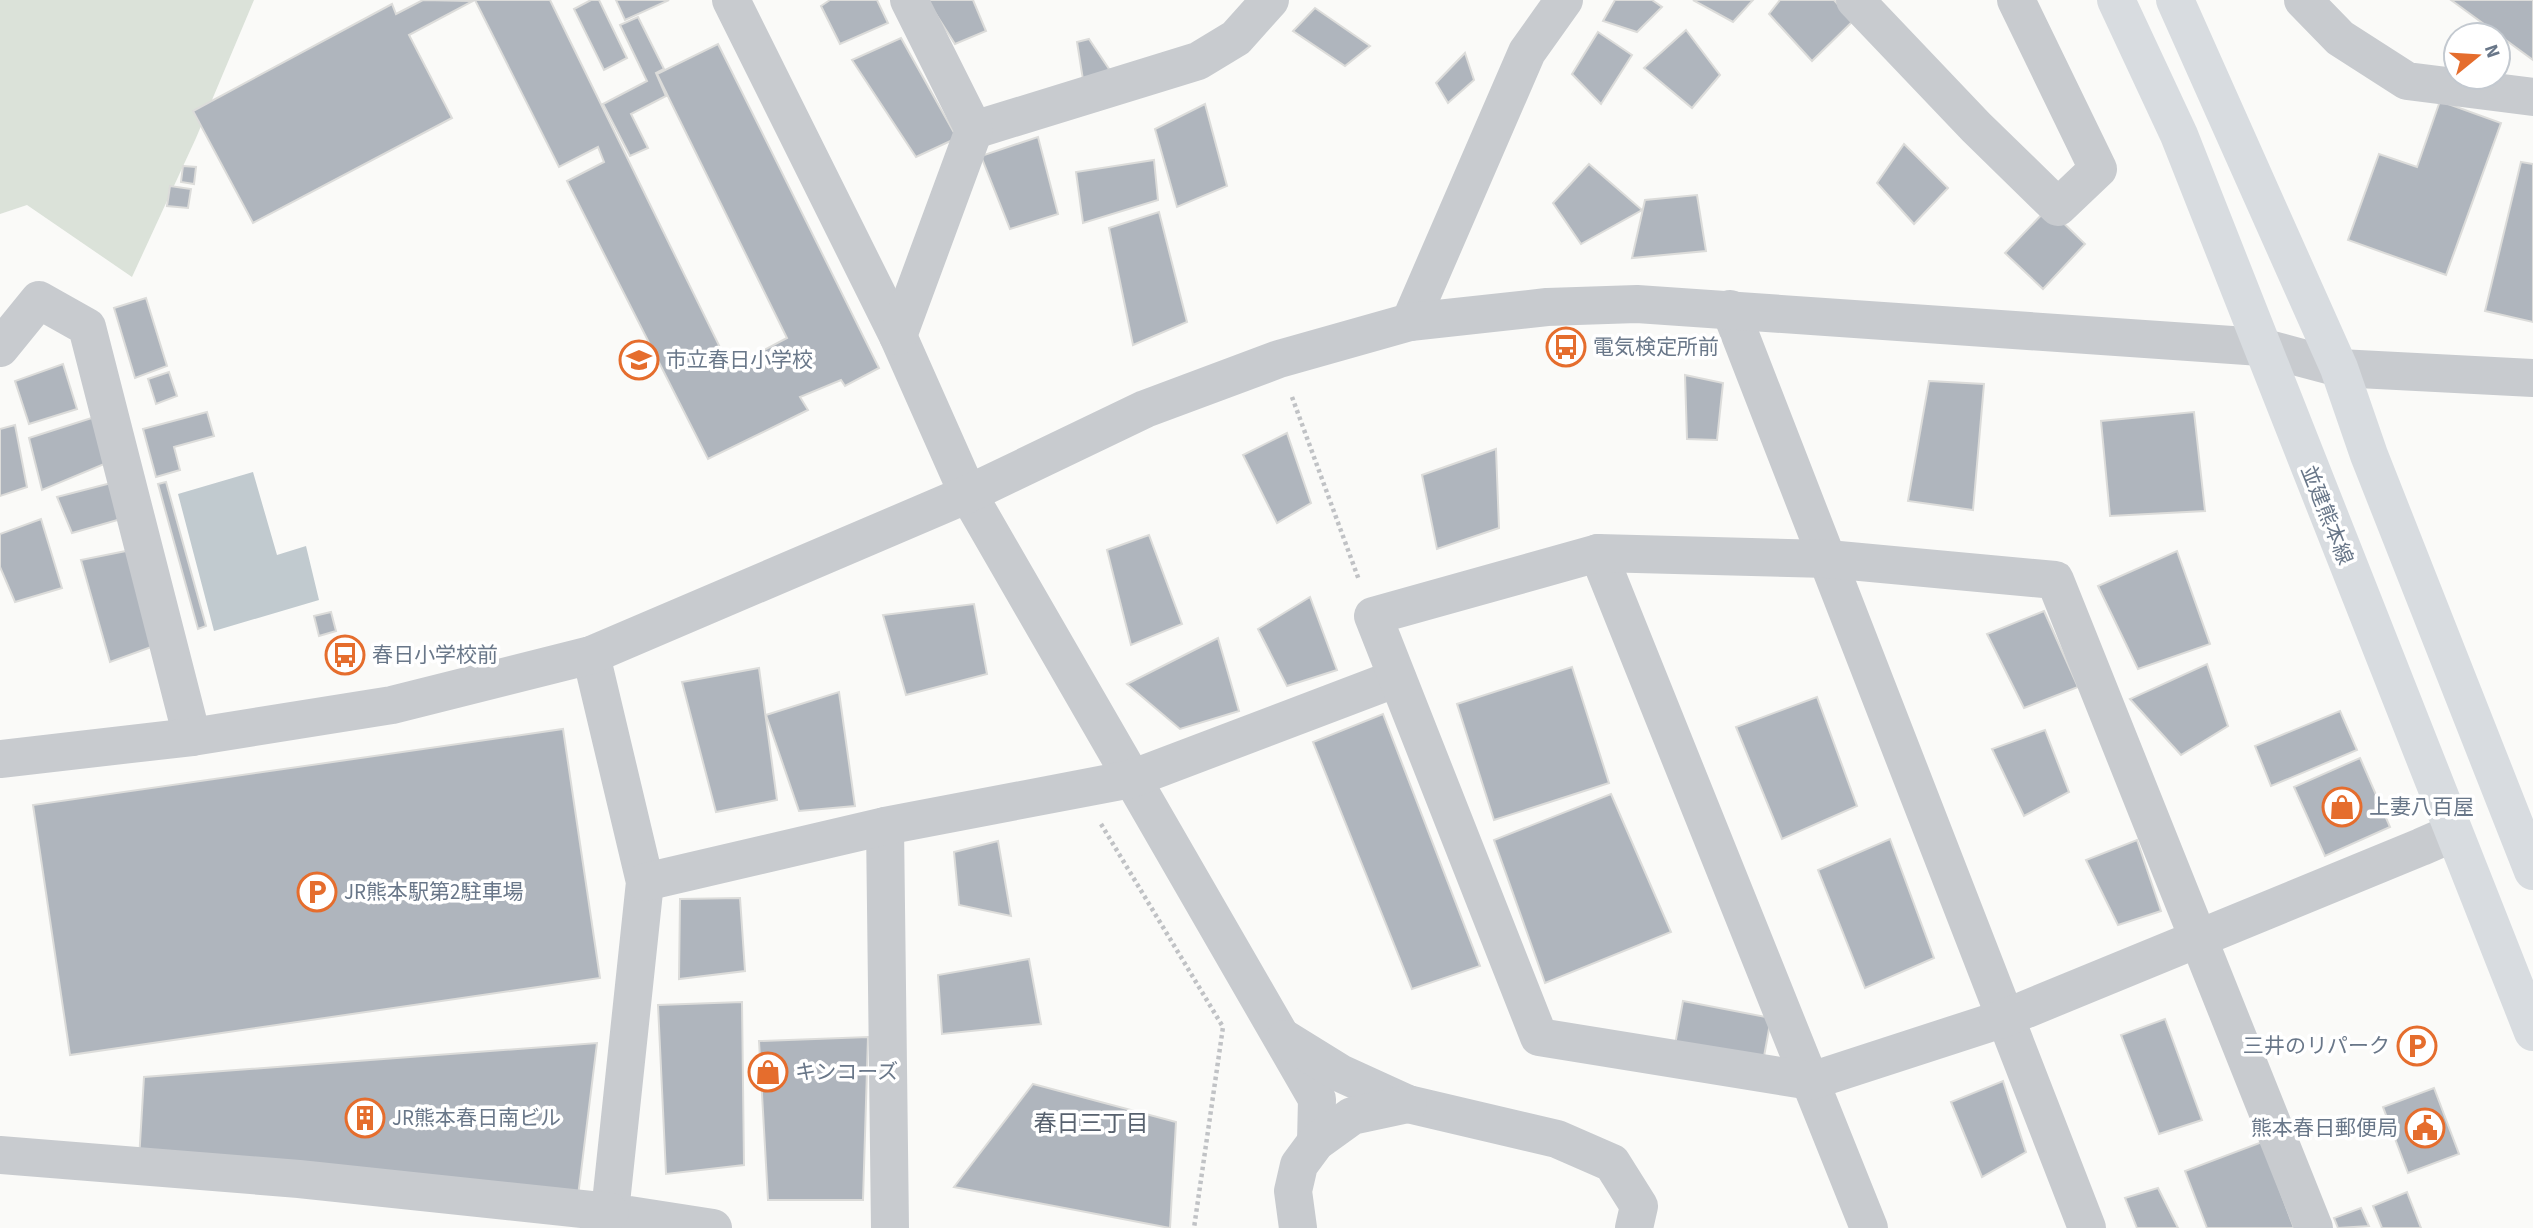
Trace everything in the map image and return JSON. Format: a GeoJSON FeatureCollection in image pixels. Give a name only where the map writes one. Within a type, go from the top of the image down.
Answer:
{"type":"FeatureCollection","features":[{"type":"Feature","properties":{"kind":"main road","name":"並建熊本線"},"geometry":{"type":"LineString","coordinates":[[2116,0],[2179,135],[2533,1032]]}},
{"type":"Feature","properties":{"kind":"main road"},"geometry":{"type":"LineString","coordinates":[[2175,0],[2339,368],[2369,455],[2533,871]]}},
{"type":"Feature","properties":{"kind":"street"},"geometry":{"type":"LineString","coordinates":[[732,0],[898,336],[968,494],[1317,1099],[1316,1142]]}},
{"type":"Feature","properties":{"kind":"street"},"geometry":{"type":"LineString","coordinates":[[898,336],[974,130],[909,0]]}},
{"type":"Feature","properties":{"kind":"street"},"geometry":{"type":"LineString","coordinates":[[974,130],[1198,61],[1236,38],[1270,0]]}},
{"type":"Feature","properties":{"kind":"street"},"geometry":{"type":"LineString","coordinates":[[1410,322],[1527,52],[1564,0]]}},
{"type":"Feature","properties":{"kind":"street"},"geometry":{"type":"LineString","coordinates":[[1855,0],[1976,127],[2058,208],[2098,169],[2016,0]]}},
{"type":"Feature","properties":{"kind":"street"},"geometry":{"type":"LineString","coordinates":[[2303,0],[2340,38],[2407,81],[2533,97]]}},
{"type":"Feature","properties":{"kind":"street"},"geometry":{"type":"LineString","coordinates":[[0,348],[39,300],[87,327],[192,737]]}},
{"type":"Feature","properties":{"kind":"street"},"geometry":{"type":"LineString","coordinates":[[0,759],[192,737],[392,705],[591,655],[968,494],[1145,409],[1279,359],[1410,322],[1560,306],[1637,304],[2261,347],[2339,368],[2533,378]]}},
{"type":"Feature","properties":{"kind":"street"},"geometry":{"type":"LineString","coordinates":[[1731,310],[2087,1228]]}},
{"type":"Feature","properties":{"kind":"street"},"geometry":{"type":"LineString","coordinates":[[1598,553],[1869,1228]]}},
{"type":"Feature","properties":{"kind":"street"},"geometry":{"type":"LineString","coordinates":[[2314,1228],[2200,938],[2055,580],[1828,559],[1598,553],[1373,616],[1539,1037],[1811,1081],[2005,1018],[2200,938],[2453,833]]}},
{"type":"Feature","properties":{"kind":"street"},"geometry":{"type":"LineString","coordinates":[[591,655],[645,882],[610,1212]]}},
{"type":"Feature","properties":{"kind":"street"},"geometry":{"type":"LineString","coordinates":[[645,882],[885,826],[1131,779],[1397,678]]}},
{"type":"Feature","properties":{"kind":"street"},"geometry":{"type":"LineString","coordinates":[[885,826],[890,1228]]}},
{"type":"Feature","properties":{"kind":"street"},"geometry":{"type":"LineString","coordinates":[[1280,1036],[1339,1073],[1408,1104],[1557,1139],[1612,1163],[1639,1206],[1634,1228]]}},
{"type":"Feature","properties":{"kind":"street"},"geometry":{"type":"LineString","coordinates":[[1298,1228],[1293,1191],[1299,1166],[1316,1142],[1352,1116],[1408,1104]]}},
{"type":"Feature","properties":{"kind":"street"},"geometry":{"type":"LineString","coordinates":[[0,1155],[299,1178],[610,1212],[713,1228]]}},
{"type":"Feature","properties":{"kind":"path"},"geometry":{"type":"LineString","coordinates":[[1292,397],[1373,616]]}},
{"type":"Feature","properties":{"kind":"path"},"geometry":{"type":"LineString","coordinates":[[1080,788],[1223,1027],[1194,1228]]}},
{"type":"Feature","properties":{"kind":"shaded area"},"geometry":{"type":"Polygon","coordinates":[[[0,0],[254,0],[196,138],[132,277],[27,205],[0,214],[0,0]]]}},
{"type":"Feature","properties":{"kind":"shaded area"},"geometry":{"type":"Polygon","coordinates":[[[253,472],[277,555],[306,546],[319,600],[214,631],[178,494],[253,472]]]}},
{"type":"Feature","properties":{"kind":"building"},"geometry":{"type":"Polygon","coordinates":[[[423,0],[473,1],[409,35],[452,118],[253,223],[193,111],[392,4],[396,14],[423,0]]]}},
{"type":"Feature","properties":{"kind":"building"},"geometry":{"type":"Polygon","coordinates":[[[475,0],[550,0],[730,368],[787,338],[657,74],[718,44],[879,368],[845,386],[841,380],[800,397],[808,410],[708,459],[567,181],[604,162],[598,147],[559,167],[475,0]]]}},
{"type":"Feature","properties":{"kind":"building"},"geometry":{"type":"Polygon","coordinates":[[[591,0],[599,0],[627,58],[604,70],[574,9],[591,0]]]}},
{"type":"Feature","properties":{"kind":"building"},"geometry":{"type":"Polygon","coordinates":[[[616,0],[669,0],[625,20],[616,0]]]}},
{"type":"Feature","properties":{"kind":"building"},"geometry":{"type":"Polygon","coordinates":[[[830,0],[877,0],[888,23],[840,44],[821,6],[830,0]]]}},
{"type":"Feature","properties":{"kind":"building"},"geometry":{"type":"Polygon","coordinates":[[[927,0],[973,0],[986,31],[955,44],[927,0]]]}},
{"type":"Feature","properties":{"kind":"building"},"geometry":{"type":"Polygon","coordinates":[[[1615,0],[1652,0],[1662,7],[1637,32],[1603,21],[1615,0]]]}},
{"type":"Feature","properties":{"kind":"building"},"geometry":{"type":"Polygon","coordinates":[[[1693,0],[1753,0],[1733,22],[1693,0]]]}},
{"type":"Feature","properties":{"kind":"building"},"geometry":{"type":"Polygon","coordinates":[[[1780,0],[1834,0],[1853,21],[1812,61],[1769,14],[1780,0]]]}},
{"type":"Feature","properties":{"kind":"building"},"geometry":{"type":"Polygon","coordinates":[[[2451,0],[2533,0],[2533,60],[2512,45],[2512,21],[2480,21],[2451,0]]]}},
{"type":"Feature","properties":{"kind":"building"},"geometry":{"type":"Polygon","coordinates":[[[1315,8],[1370,46],[1345,66],[1293,31],[1315,8]]]}},
{"type":"Feature","properties":{"kind":"building"},"geometry":{"type":"Polygon","coordinates":[[[638,17],[664,69],[656,73],[666,96],[631,114],[648,148],[630,156],[603,104],[647,81],[620,25],[638,17]]]}},
{"type":"Feature","properties":{"kind":"building"},"geometry":{"type":"Polygon","coordinates":[[[1686,30],[1720,75],[1692,108],[1644,68],[1686,30]]]}},
{"type":"Feature","properties":{"kind":"building"},"geometry":{"type":"Polygon","coordinates":[[[1598,32],[1632,55],[1601,104],[1572,74],[1598,32]]]}},
{"type":"Feature","properties":{"kind":"building"},"geometry":{"type":"Polygon","coordinates":[[[901,38],[957,138],[916,157],[852,60],[901,38]]]}},
{"type":"Feature","properties":{"kind":"building"},"geometry":{"type":"Polygon","coordinates":[[[1089,39],[1111,72],[1084,86],[1077,42],[1089,39]]]}},
{"type":"Feature","properties":{"kind":"building"},"geometry":{"type":"Polygon","coordinates":[[[1465,53],[1474,80],[1448,103],[1436,83],[1465,53]]]}},
{"type":"Feature","properties":{"kind":"building"},"geometry":{"type":"Polygon","coordinates":[[[2440,101],[2501,123],[2446,275],[2348,240],[2379,154],[2417,167],[2440,101]]]}},
{"type":"Feature","properties":{"kind":"building"},"geometry":{"type":"Polygon","coordinates":[[[1205,104],[1227,186],[1177,207],[1155,129],[1205,104]]]}},
{"type":"Feature","properties":{"kind":"building"},"geometry":{"type":"Polygon","coordinates":[[[1038,137],[1058,214],[1010,229],[981,156],[1038,137]]]}},
{"type":"Feature","properties":{"kind":"building"},"geometry":{"type":"Polygon","coordinates":[[[1904,144],[1948,188],[1914,224],[1877,183],[1904,144]]]}},
{"type":"Feature","properties":{"kind":"building"},"geometry":{"type":"Polygon","coordinates":[[[1154,160],[1158,200],[1083,223],[1076,172],[1154,160]]]}},
{"type":"Feature","properties":{"kind":"building"},"geometry":{"type":"Polygon","coordinates":[[[2521,162],[2533,164],[2533,322],[2485,311],[2521,162]]]}},
{"type":"Feature","properties":{"kind":"building"},"geometry":{"type":"Polygon","coordinates":[[[1589,164],[1642,210],[1581,244],[1553,203],[1589,164]]]}},
{"type":"Feature","properties":{"kind":"building"},"geometry":{"type":"Polygon","coordinates":[[[183,166],[196,167],[194,184],[181,182],[183,166]]]}},
{"type":"Feature","properties":{"kind":"building"},"geometry":{"type":"Polygon","coordinates":[[[170,186],[191,189],[188,208],[167,206],[170,186]]]}},
{"type":"Feature","properties":{"kind":"building"},"geometry":{"type":"Polygon","coordinates":[[[1697,195],[1706,251],[1632,258],[1645,200],[1697,195]]]}},
{"type":"Feature","properties":{"kind":"building"},"geometry":{"type":"Polygon","coordinates":[[[2048,208],[2085,244],[2043,289],[2005,253],[2048,208]]]}},
{"type":"Feature","properties":{"kind":"building"},"geometry":{"type":"Polygon","coordinates":[[[1159,212],[1187,322],[1133,345],[1109,228],[1159,212]]]}},
{"type":"Feature","properties":{"kind":"building"},"geometry":{"type":"Polygon","coordinates":[[[146,298],[167,366],[135,378],[114,308],[146,298]]]}},
{"type":"Feature","properties":{"kind":"building"},"geometry":{"type":"Polygon","coordinates":[[[63,364],[77,409],[29,424],[15,381],[63,364]]]}},
{"type":"Feature","properties":{"kind":"building"},"geometry":{"type":"Polygon","coordinates":[[[169,372],[177,396],[156,404],[148,379],[169,372]]]}},
{"type":"Feature","properties":{"kind":"building"},"geometry":{"type":"Polygon","coordinates":[[[1685,375],[1723,383],[1717,440],[1687,439],[1685,375]]]}},
{"type":"Feature","properties":{"kind":"building"},"geometry":{"type":"Polygon","coordinates":[[[1929,381],[1984,384],[1973,510],[1908,501],[1929,381]]]}},
{"type":"Feature","properties":{"kind":"building"},"geometry":{"type":"Polygon","coordinates":[[[207,412],[214,436],[174,447],[180,470],[156,477],[143,429],[207,412]]]}},
{"type":"Feature","properties":{"kind":"building"},"geometry":{"type":"Polygon","coordinates":[[[2194,412],[2205,511],[2110,516],[2101,421],[2194,412]]]}},
{"type":"Feature","properties":{"kind":"building"},"geometry":{"type":"Polygon","coordinates":[[[98,416],[121,457],[42,490],[29,438],[98,416]]]}},
{"type":"Feature","properties":{"kind":"building"},"geometry":{"type":"Polygon","coordinates":[[[15,425],[27,487],[0,496],[0,429],[15,425]]]}},
{"type":"Feature","properties":{"kind":"building"},"geometry":{"type":"Polygon","coordinates":[[[1287,433],[1311,503],[1277,523],[1243,455],[1287,433]]]}},
{"type":"Feature","properties":{"kind":"building"},"geometry":{"type":"Polygon","coordinates":[[[1496,449],[1499,528],[1437,549],[1422,475],[1496,449]]]}},
{"type":"Feature","properties":{"kind":"building"},"geometry":{"type":"Polygon","coordinates":[[[115,482],[121,519],[72,533],[57,497],[115,482]]]}},
{"type":"Feature","properties":{"kind":"building"},"geometry":{"type":"Polygon","coordinates":[[[166,482],[206,626],[198,629],[158,484],[166,482]]]}},
{"type":"Feature","properties":{"kind":"building"},"geometry":{"type":"Polygon","coordinates":[[[41,519],[62,588],[15,602],[0,567],[0,534],[41,519]]]}},
{"type":"Feature","properties":{"kind":"building"},"geometry":{"type":"Polygon","coordinates":[[[1149,535],[1182,624],[1131,645],[1107,550],[1149,535]]]}},
{"type":"Feature","properties":{"kind":"building"},"geometry":{"type":"Polygon","coordinates":[[[131,550],[154,646],[110,662],[81,560],[131,550]]]}},
{"type":"Feature","properties":{"kind":"building"},"geometry":{"type":"Polygon","coordinates":[[[2177,551],[2210,644],[2138,669],[2098,586],[2177,551]]]}},
{"type":"Feature","properties":{"kind":"building"},"geometry":{"type":"Polygon","coordinates":[[[1310,597],[1337,670],[1287,686],[1258,629],[1310,597]]]}},
{"type":"Feature","properties":{"kind":"building"},"geometry":{"type":"Polygon","coordinates":[[[974,604],[987,674],[906,695],[883,615],[974,604]]]}},
{"type":"Feature","properties":{"kind":"building"},"geometry":{"type":"Polygon","coordinates":[[[2044,611],[2078,687],[2024,708],[1987,634],[2044,611]]]}},
{"type":"Feature","properties":{"kind":"building"},"geometry":{"type":"Polygon","coordinates":[[[331,612],[336,631],[319,636],[314,616],[331,612]]]}},
{"type":"Feature","properties":{"kind":"building"},"geometry":{"type":"Polygon","coordinates":[[[1218,638],[1239,711],[1180,729],[1127,684],[1218,638]]]}},
{"type":"Feature","properties":{"kind":"building"},"geometry":{"type":"Polygon","coordinates":[[[2207,664],[2228,726],[2181,755],[2130,699],[2207,664]]]}},
{"type":"Feature","properties":{"kind":"building"},"geometry":{"type":"Polygon","coordinates":[[[1572,667],[1609,783],[1494,820],[1457,704],[1572,667]]]}},
{"type":"Feature","properties":{"kind":"building"},"geometry":{"type":"Polygon","coordinates":[[[759,668],[777,800],[716,812],[682,682],[759,668]]]}},
{"type":"Feature","properties":{"kind":"building"},"geometry":{"type":"Polygon","coordinates":[[[839,692],[855,806],[799,811],[766,715],[839,692]]]}},
{"type":"Feature","properties":{"kind":"building"},"geometry":{"type":"Polygon","coordinates":[[[1817,697],[1857,806],[1782,839],[1736,727],[1817,697]]]}},
{"type":"Feature","properties":{"kind":"building"},"geometry":{"type":"Polygon","coordinates":[[[2340,711],[2357,750],[2271,786],[2255,746],[2340,711]]]}},
{"type":"Feature","properties":{"kind":"building"},"geometry":{"type":"Polygon","coordinates":[[[1383,714],[1480,966],[1412,989],[1313,742],[1383,714]]]}},
{"type":"Feature","properties":{"kind":"building","name":"JR熊本駅第2駐車場"},"geometry":{"type":"Polygon","coordinates":[[[563,729],[600,978],[70,1055],[33,805],[563,729]]]}},
{"type":"Feature","properties":{"kind":"building"},"geometry":{"type":"Polygon","coordinates":[[[2045,730],[2069,792],[2024,816],[1992,749],[2045,730]]]}},
{"type":"Feature","properties":{"kind":"building","name":"上妻八百屋"},"geometry":{"type":"Polygon","coordinates":[[[2360,758],[2390,827],[2325,856],[2294,787],[2360,758]]]}},
{"type":"Feature","properties":{"kind":"building"},"geometry":{"type":"Polygon","coordinates":[[[1611,794],[1671,932],[1545,983],[1494,840],[1611,794]]]}},
{"type":"Feature","properties":{"kind":"building"},"geometry":{"type":"Polygon","coordinates":[[[1890,839],[1934,958],[1865,988],[1818,870],[1890,839]]]}},
{"type":"Feature","properties":{"kind":"building"},"geometry":{"type":"Polygon","coordinates":[[[2137,840],[2161,911],[2118,925],[2086,860],[2137,840]]]}},
{"type":"Feature","properties":{"kind":"building"},"geometry":{"type":"Polygon","coordinates":[[[998,841],[1011,916],[959,905],[954,852],[998,841]]]}},
{"type":"Feature","properties":{"kind":"building"},"geometry":{"type":"Polygon","coordinates":[[[740,898],[745,971],[679,979],[680,899],[740,898]]]}},
{"type":"Feature","properties":{"kind":"building"},"geometry":{"type":"Polygon","coordinates":[[[1029,959],[1041,1024],[942,1034],[938,975],[1029,959]]]}},
{"type":"Feature","properties":{"kind":"building"},"geometry":{"type":"Polygon","coordinates":[[[1683,1001],[1771,1018],[1763,1062],[1675,1045],[1683,1001]]]}},
{"type":"Feature","properties":{"kind":"building"},"geometry":{"type":"Polygon","coordinates":[[[742,1002],[744,1165],[666,1174],[658,1005],[742,1002]]]}},
{"type":"Feature","properties":{"kind":"building"},"geometry":{"type":"Polygon","coordinates":[[[2165,1019],[2202,1120],[2159,1134],[2121,1035],[2165,1019]]]}},
{"type":"Feature","properties":{"kind":"building"},"geometry":{"type":"Polygon","coordinates":[[[868,1037],[863,1200],[768,1200],[759,1041],[868,1037]]]}},
{"type":"Feature","properties":{"kind":"building","name":"JR熊本春日南ビル"},"geometry":{"type":"Polygon","coordinates":[[[597,1043],[577,1204],[139,1160],[144,1077],[597,1043]]]}},
{"type":"Feature","properties":{"kind":"building"},"geometry":{"type":"Polygon","coordinates":[[[2003,1081],[2026,1152],[1982,1177],[1951,1102],[2003,1081]]]}},
{"type":"Feature","properties":{"kind":"building"},"geometry":{"type":"Polygon","coordinates":[[[1033,1084],[1176,1122],[1170,1228],[954,1187],[1033,1084]]]}},
{"type":"Feature","properties":{"kind":"building"},"geometry":{"type":"Polygon","coordinates":[[[2434,1088],[2459,1154],[2408,1173],[2383,1107],[2434,1088]]]}},
{"type":"Feature","properties":{"kind":"building"},"geometry":{"type":"Polygon","coordinates":[[[2262,1142],[2294,1228],[2207,1228],[2185,1171],[2262,1142]]]}},
{"type":"Feature","properties":{"kind":"building"},"geometry":{"type":"Polygon","coordinates":[[[2158,1188],[2178,1228],[2137,1228],[2125,1198],[2158,1188]]]}},
{"type":"Feature","properties":{"kind":"building"},"geometry":{"type":"Polygon","coordinates":[[[2407,1192],[2421,1228],[2382,1228],[2373,1206],[2407,1192]]]}},
{"type":"Feature","properties":{"kind":"building"},"geometry":{"type":"Polygon","coordinates":[[[2361,1208],[2369,1226],[2338,1228],[2334,1218],[2361,1208]]]}},
{"type":"Feature","properties":{"kind":"place","name":"電気検定所前"},"geometry":{"type":"Point","coordinates":[1566,347]}},
{"type":"Feature","properties":{"kind":"place","name":"市立春日小学校"},"geometry":{"type":"Point","coordinates":[639,360]}},
{"type":"Feature","properties":{"kind":"place","name":"春日小学校前"},"geometry":{"type":"Point","coordinates":[345,655]}},
{"type":"Feature","properties":{"kind":"place","name":"上妻八百屋"},"geometry":{"type":"Point","coordinates":[2342,807]}},
{"type":"Feature","properties":{"kind":"place","name":"JR熊本駅第2駐車場"},"geometry":{"type":"Point","coordinates":[317,892]}},
{"type":"Feature","properties":{"kind":"place","name":"三井のリパーク"},"geometry":{"type":"Point","coordinates":[2417,1046]}},
{"type":"Feature","properties":{"kind":"place","name":"キンコーズ"},"geometry":{"type":"Point","coordinates":[768,1072]}},
{"type":"Feature","properties":{"kind":"place","name":"JR熊本春日南ビル"},"geometry":{"type":"Point","coordinates":[365,1118]}},
{"type":"Feature","properties":{"kind":"place","name":"熊本春日郵便局"},"geometry":{"type":"Point","coordinates":[2425,1128]}},
{"type":"Feature","properties":{"kind":"district","name":"春日三丁目"},"geometry":{"type":"Point","coordinates":[1091,1123]}}]}
